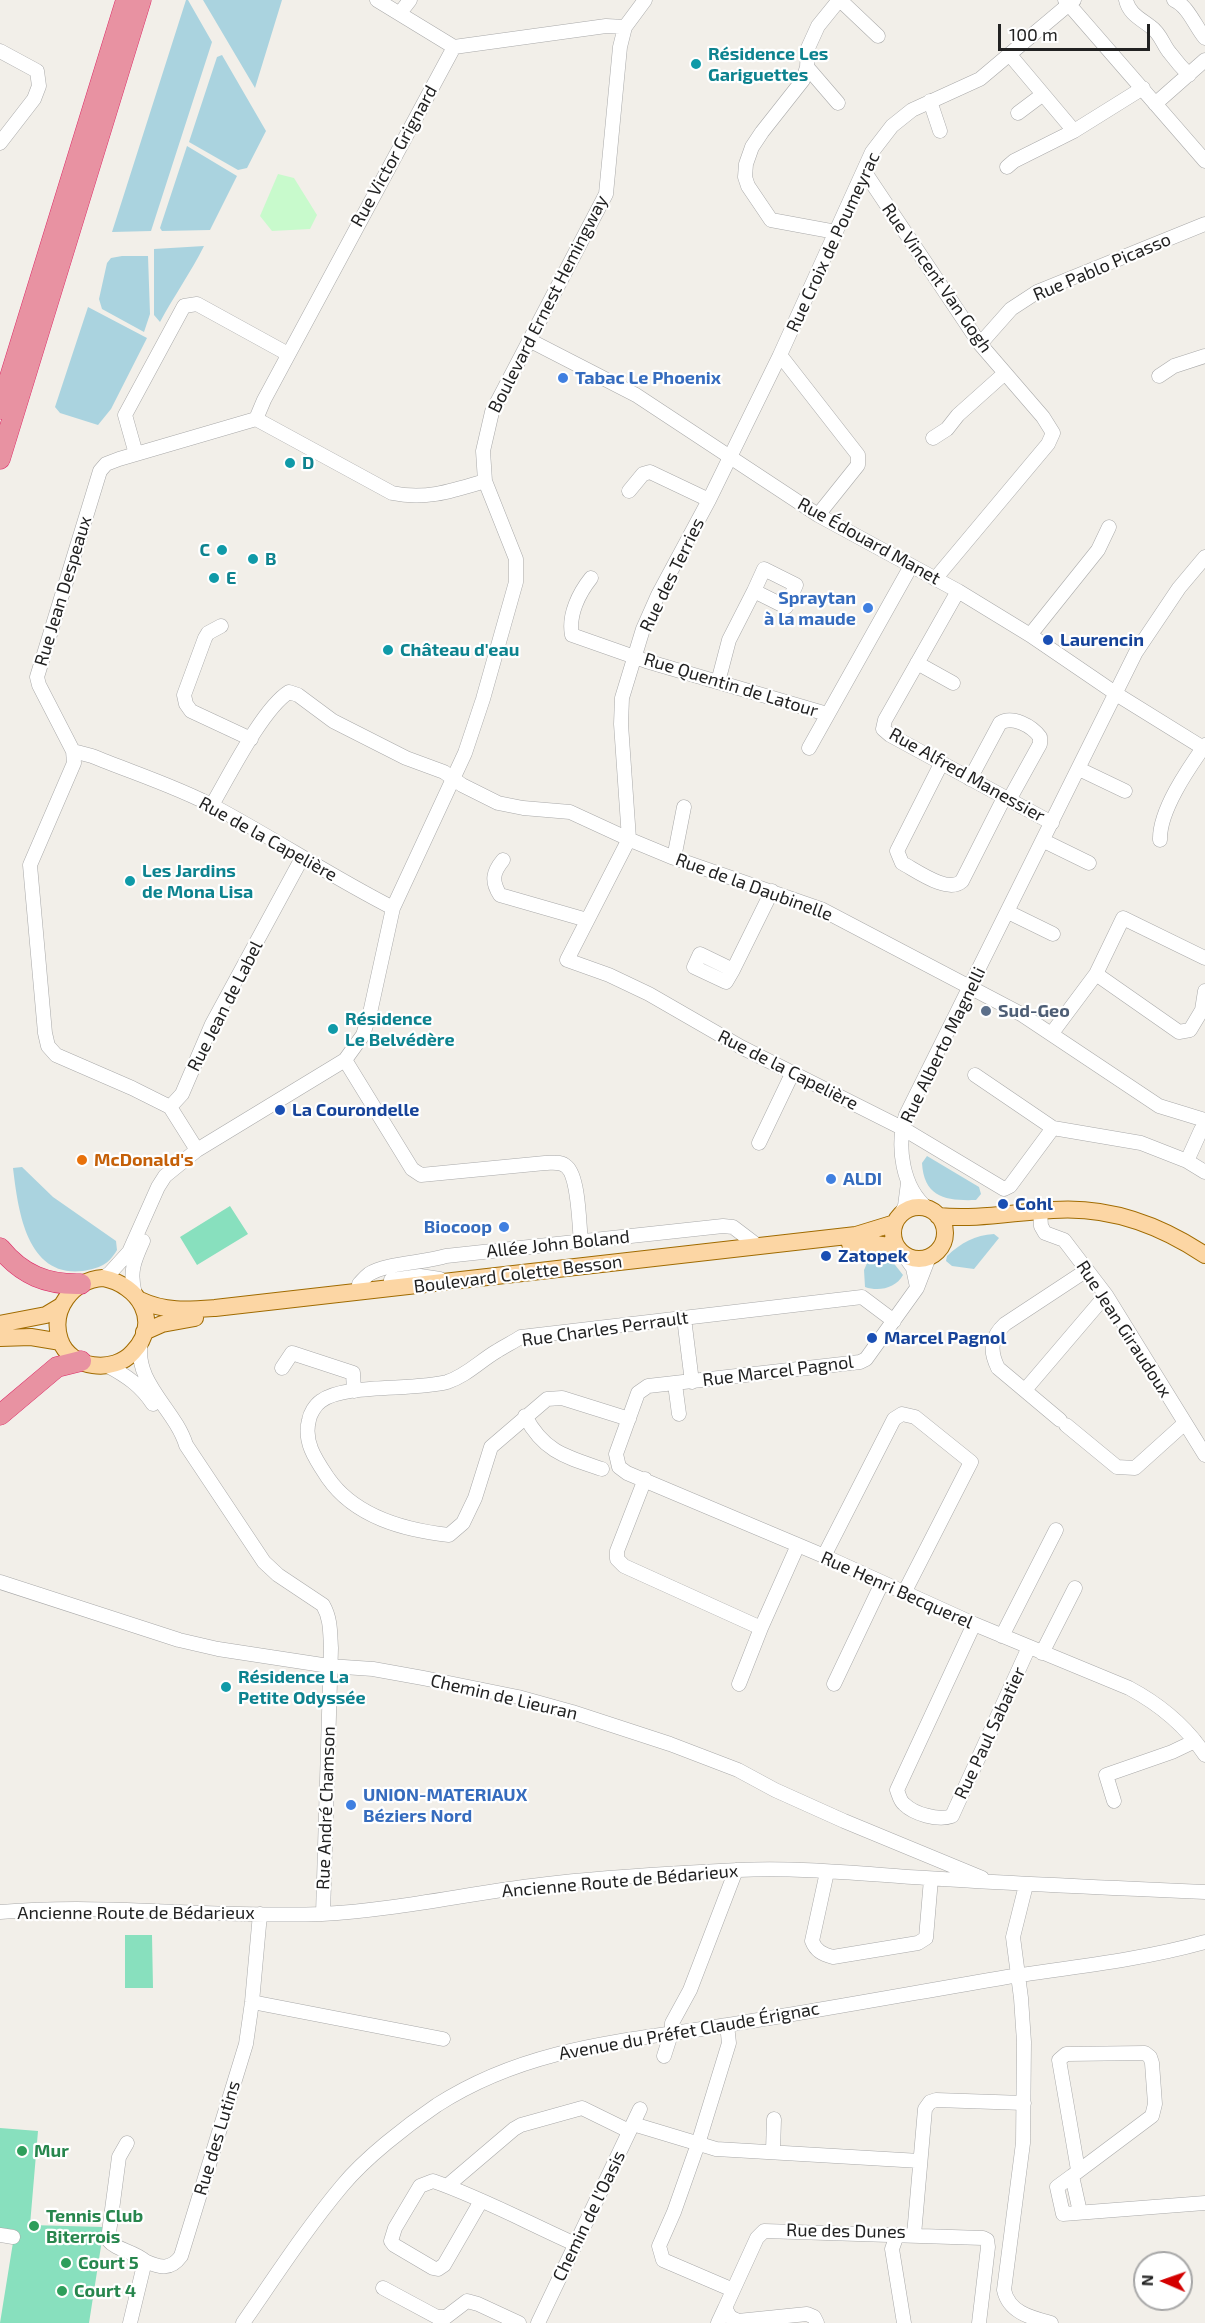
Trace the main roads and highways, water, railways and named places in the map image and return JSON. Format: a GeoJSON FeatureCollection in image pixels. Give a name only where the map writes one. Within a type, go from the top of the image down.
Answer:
{"type":"FeatureCollection","features":[{"type":"Feature","properties":{"kind":"highway"},"geometry":{"type":"LineString","coordinates":[[0,409],[126,0]]}},
{"type":"Feature","properties":{"kind":"highway"},"geometry":{"type":"LineString","coordinates":[[0,459],[141,0]]}},
{"type":"Feature","properties":{"kind":"highway"},"geometry":{"type":"LineString","coordinates":[[0,1248],[12,1262],[36,1278],[60,1285],[81,1284]]}},
{"type":"Feature","properties":{"kind":"highway"},"geometry":{"type":"LineString","coordinates":[[0,1414],[57,1367],[81,1361]]}},
{"type":"Feature","properties":{"kind":"main road"},"geometry":{"type":"LineString","coordinates":[[933,1213],[942,1222],[944,1236],[939,1249],[928,1257],[915,1259],[900,1251],[894,1240],[898,1219],[913,1208],[933,1213],[989,1218],[1075,1209],[1108,1212],[1159,1229],[1205,1255]]}},
{"type":"Feature","properties":{"kind":"main road"},"geometry":{"type":"LineString","coordinates":[[944,1236],[989,1218]]}},
{"type":"Feature","properties":{"kind":"main road","name":"Boulevard Colette Besson"},"geometry":{"type":"LineString","coordinates":[[137,1297],[151,1305],[182,1311],[353,1289],[448,1281],[856,1235],[898,1219]]}},
{"type":"Feature","properties":{"kind":"main road","name":"Boulevard Colette Besson"},"geometry":{"type":"LineString","coordinates":[[143,1337],[162,1324],[182,1319],[441,1289],[857,1243],[876,1243],[900,1251]]}},
{"type":"Feature","properties":{"kind":"main road"},"geometry":{"type":"LineString","coordinates":[[103,1278],[115,1281],[137,1297],[145,1310],[143,1337],[133,1353],[122,1362],[108,1366],[94,1366],[81,1361],[61,1342],[57,1327],[61,1306],[70,1293],[81,1284],[103,1278]]}},
{"type":"Feature","properties":{"kind":"main road"},"geometry":{"type":"LineString","coordinates":[[0,1324],[46,1315],[61,1306]]}},
{"type":"Feature","properties":{"kind":"main road"},"geometry":{"type":"LineString","coordinates":[[0,1338],[31,1337],[61,1342]]}},
{"type":"Feature","properties":{"kind":"water"},"geometry":{"type":"Polygon","coordinates":[[[186,0],[212,42],[151,231],[112,232],[186,0]]]}},
{"type":"Feature","properties":{"kind":"water"},"geometry":{"type":"Polygon","coordinates":[[[203,0],[282,0],[255,88],[203,0]]]}},
{"type":"Feature","properties":{"kind":"water"},"geometry":{"type":"Polygon","coordinates":[[[222,55],[266,131],[247,168],[238,170],[189,142],[217,57],[222,55]]]}},
{"type":"Feature","properties":{"kind":"water"},"geometry":{"type":"Polygon","coordinates":[[[187,146],[237,176],[210,230],[162,231],[160,228],[187,146]]]}},
{"type":"Feature","properties":{"kind":"water"},"geometry":{"type":"Polygon","coordinates":[[[204,246],[160,322],[154,315],[154,249],[204,246]]]}},
{"type":"Feature","properties":{"kind":"water"},"geometry":{"type":"Polygon","coordinates":[[[148,256],[150,314],[144,332],[102,309],[99,299],[107,263],[111,258],[148,256]]]}},
{"type":"Feature","properties":{"kind":"water"},"geometry":{"type":"Polygon","coordinates":[[[88,307],[147,338],[111,409],[98,425],[60,413],[55,407],[88,307]]]}},
{"type":"Feature","properties":{"kind":"water"},"geometry":{"type":"Polygon","coordinates":[[[927,1156],[979,1187],[981,1194],[976,1200],[956,1200],[939,1195],[927,1184],[924,1175],[922,1163],[927,1156]]]}},
{"type":"Feature","properties":{"kind":"water"},"geometry":{"type":"Polygon","coordinates":[[[22,1167],[53,1197],[116,1241],[117,1250],[107,1262],[99,1267],[83,1271],[64,1270],[49,1264],[37,1252],[28,1238],[18,1202],[13,1168],[22,1167]]]}},
{"type":"Feature","properties":{"kind":"water"},"geometry":{"type":"Polygon","coordinates":[[[994,1234],[999,1238],[974,1269],[952,1266],[946,1261],[947,1256],[963,1244],[974,1238],[994,1234]]]}},
{"type":"Feature","properties":{"kind":"water"},"geometry":{"type":"Polygon","coordinates":[[[876,1259],[892,1261],[903,1275],[892,1286],[876,1289],[865,1287],[864,1270],[868,1261],[876,1259]]]}},
{"type":"Feature","properties":{"kind":"place","name":"Résidence Les Gariguettes"},"geometry":{"type":"Point","coordinates":[696,64]}},
{"type":"Feature","properties":{"kind":"place","name":"Tabac Le Phoenix"},"geometry":{"type":"Point","coordinates":[563,378]}},
{"type":"Feature","properties":{"kind":"place","name":"D"},"geometry":{"type":"Point","coordinates":[290,463]}},
{"type":"Feature","properties":{"kind":"place","name":"C"},"geometry":{"type":"Point","coordinates":[222,550]}},
{"type":"Feature","properties":{"kind":"place","name":"B"},"geometry":{"type":"Point","coordinates":[253,559]}},
{"type":"Feature","properties":{"kind":"place","name":"E"},"geometry":{"type":"Point","coordinates":[214,578]}},
{"type":"Feature","properties":{"kind":"place","name":"Spraytan à la maude"},"geometry":{"type":"Point","coordinates":[868,608]}},
{"type":"Feature","properties":{"kind":"place","name":"Laurencin"},"geometry":{"type":"Point","coordinates":[1048,640]}},
{"type":"Feature","properties":{"kind":"place","name":"Château d'eau"},"geometry":{"type":"Point","coordinates":[388,650]}},
{"type":"Feature","properties":{"kind":"place","name":"Les Jardins de Mona Lisa"},"geometry":{"type":"Point","coordinates":[130,881]}},
{"type":"Feature","properties":{"kind":"place","name":"Sud-Geo"},"geometry":{"type":"Point","coordinates":[986,1011]}},
{"type":"Feature","properties":{"kind":"place","name":"Résidence Le Belvédère"},"geometry":{"type":"Point","coordinates":[333,1029]}},
{"type":"Feature","properties":{"kind":"place","name":"La Courondelle"},"geometry":{"type":"Point","coordinates":[280,1110]}},
{"type":"Feature","properties":{"kind":"place","name":"McDonald's"},"geometry":{"type":"Point","coordinates":[82,1160]}},
{"type":"Feature","properties":{"kind":"place","name":"ALDI"},"geometry":{"type":"Point","coordinates":[831,1179]}},
{"type":"Feature","properties":{"kind":"place","name":"Cohl"},"geometry":{"type":"Point","coordinates":[1003,1204]}},
{"type":"Feature","properties":{"kind":"place","name":"Biocoop"},"geometry":{"type":"Point","coordinates":[504,1227]}},
{"type":"Feature","properties":{"kind":"place","name":"Zatopek"},"geometry":{"type":"Point","coordinates":[826,1256]}},
{"type":"Feature","properties":{"kind":"place","name":"Marcel Pagnol"},"geometry":{"type":"Point","coordinates":[872,1338]}},
{"type":"Feature","properties":{"kind":"place","name":"Résidence La Petite Odyssée"},"geometry":{"type":"Point","coordinates":[226,1687]}},
{"type":"Feature","properties":{"kind":"place","name":"UNION-MATERIAUX Béziers Nord"},"geometry":{"type":"Point","coordinates":[351,1805]}},
{"type":"Feature","properties":{"kind":"place","name":"Mur"},"geometry":{"type":"Point","coordinates":[22,2151]}},
{"type":"Feature","properties":{"kind":"place","name":"Tennis Club Biterrois"},"geometry":{"type":"Point","coordinates":[34,2226]}},
{"type":"Feature","properties":{"kind":"place","name":"Court 5"},"geometry":{"type":"Point","coordinates":[66,2263]}},
{"type":"Feature","properties":{"kind":"place","name":"Court 4"},"geometry":{"type":"Point","coordinates":[62,2291]}}]}
